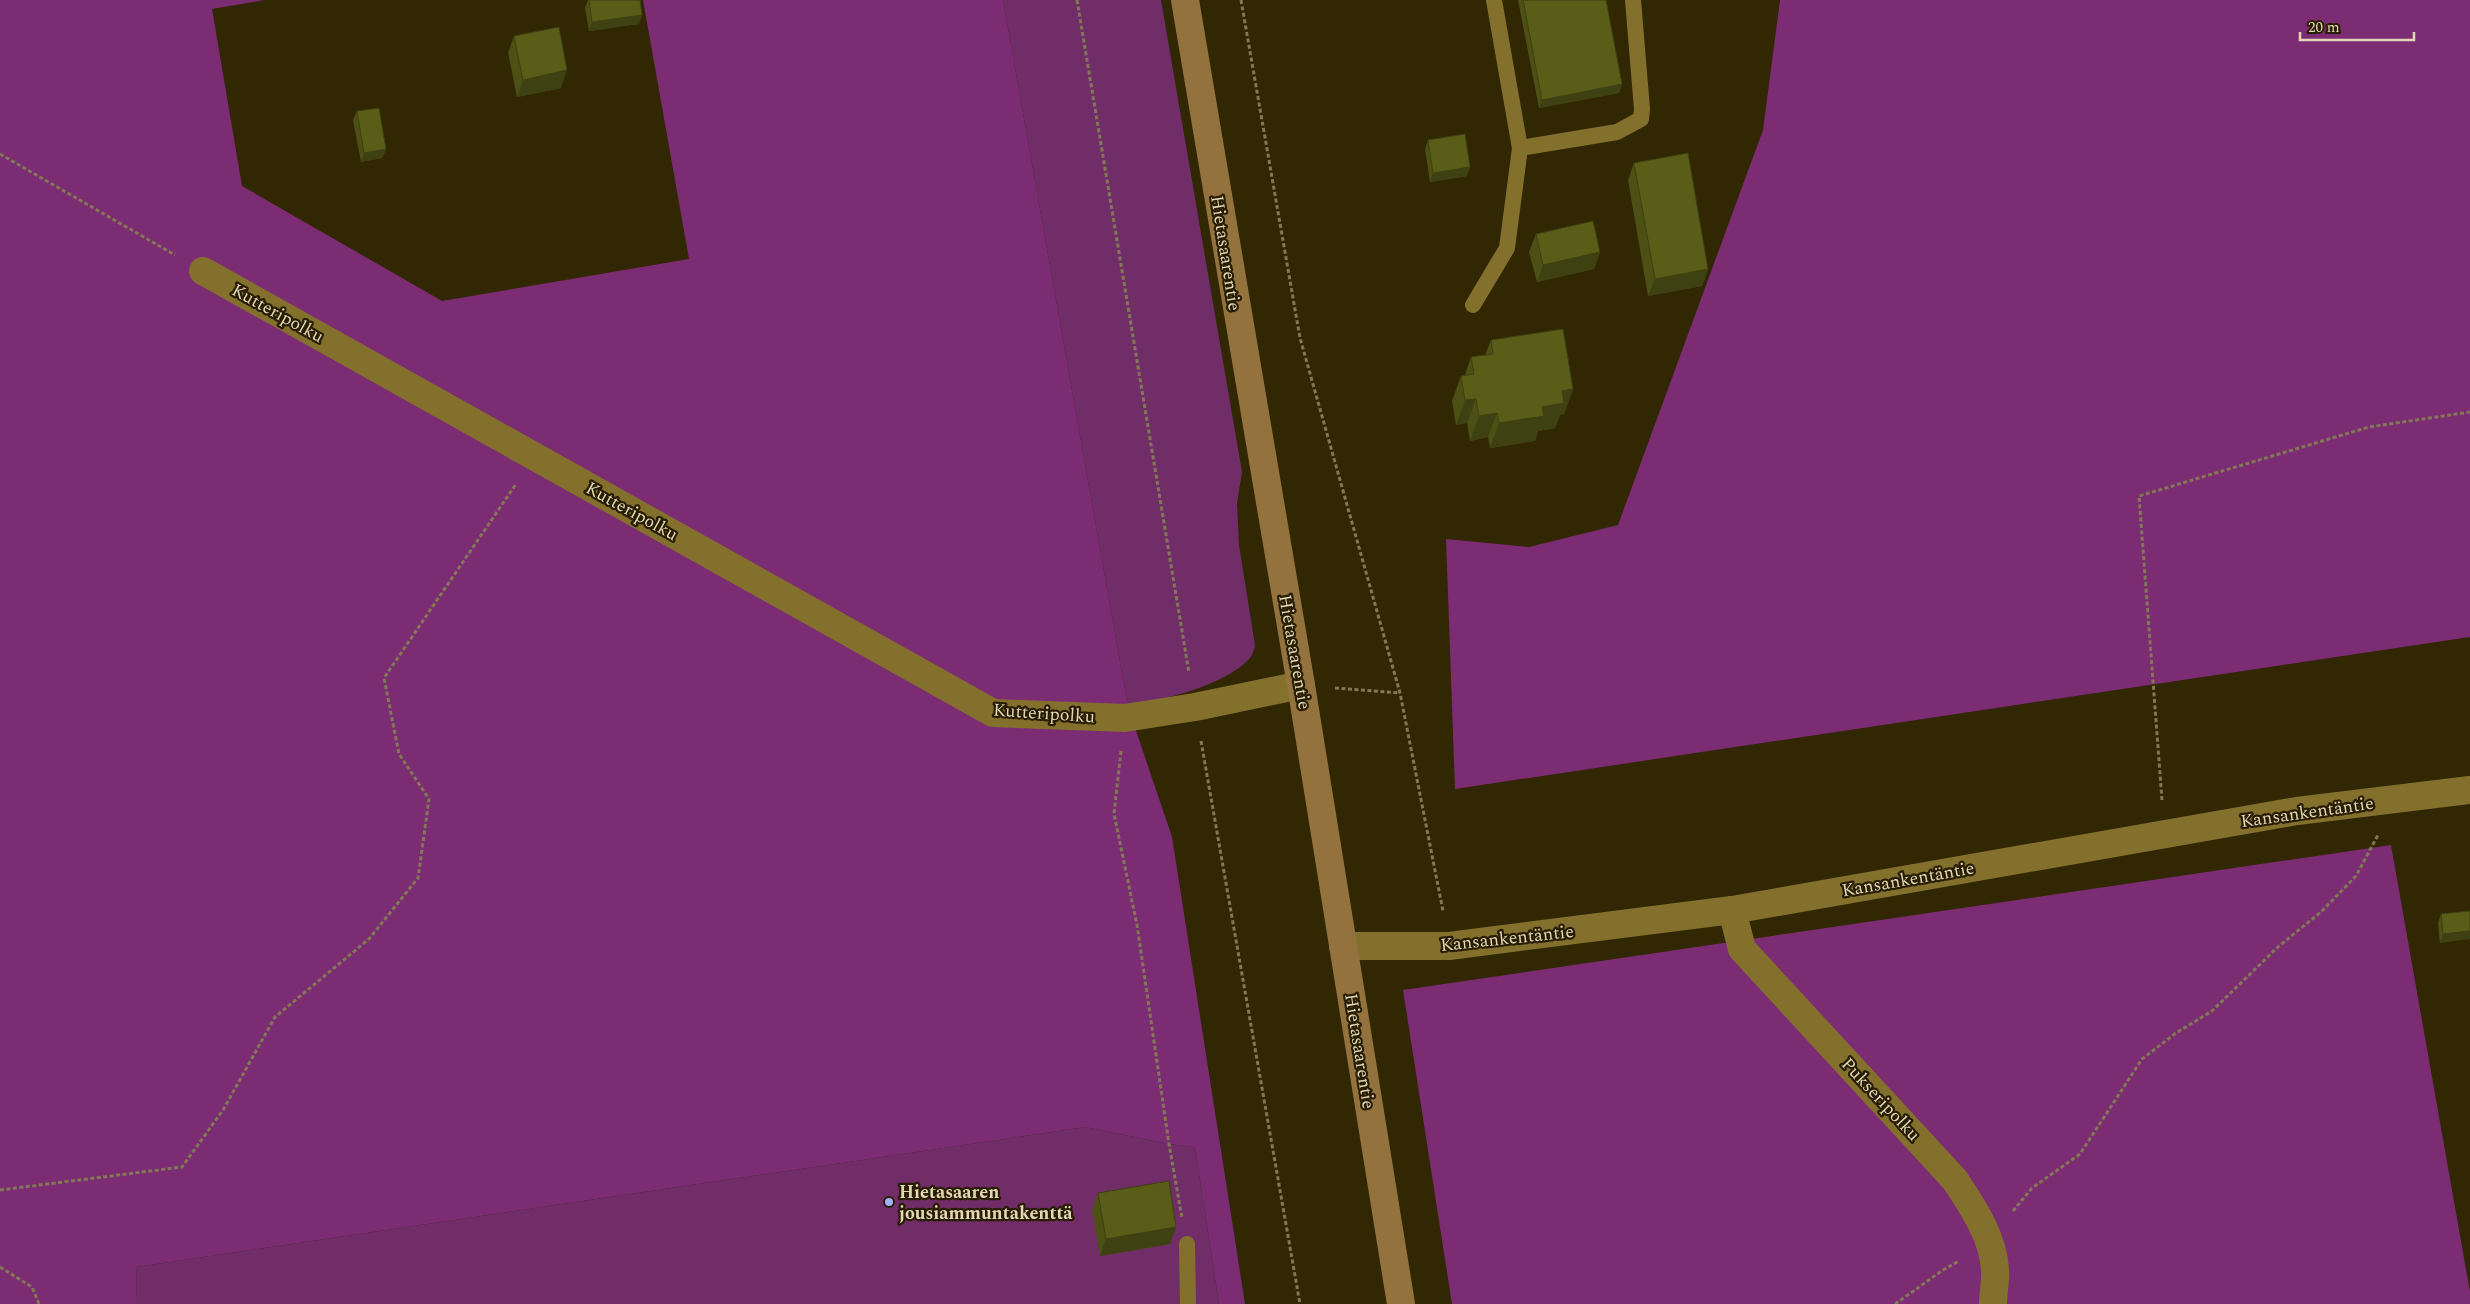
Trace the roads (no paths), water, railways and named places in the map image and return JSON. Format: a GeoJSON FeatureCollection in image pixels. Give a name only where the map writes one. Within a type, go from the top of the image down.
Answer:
{"type":"FeatureCollection","features":[{"type":"Feature","properties":{"kind":"street","name":"Hietasaarentie"},"geometry":{"type":"LineString","coordinates":[[1185,0],[1301,685],[1401,1304]]}},
{"type":"Feature","properties":{"kind":"street","name":"Kutteripolku"},"geometry":{"type":"LineString","coordinates":[[203,271],[993,713],[1125,718],[1195,707],[1301,685]]}},
{"type":"Feature","properties":{"kind":"street","name":"Kansankentäntie"},"geometry":{"type":"LineString","coordinates":[[1343,946],[1449,946],[1732,910],[2297,811],[2470,790]]}},
{"type":"Feature","properties":{"kind":"street","name":"Pukseripolku"},"geometry":{"type":"LineString","coordinates":[[1732,910],[1742,949],[1956,1180],[1978,1216],[1993,1255],[1995,1269],[1992,1304]]}},
{"type":"Feature","properties":{"kind":"lane"},"geometry":{"type":"LineString","coordinates":[[1473,305],[1507,248],[1520,148],[1494,0]]}},
{"type":"Feature","properties":{"kind":"lane"},"geometry":{"type":"LineString","coordinates":[[1520,148],[1617,132],[1641,119],[1642,109],[1633,0]]}},
{"type":"Feature","properties":{"kind":"lane"},"geometry":{"type":"LineString","coordinates":[[1187,1244],[1188,1304]]}},
{"type":"Feature","properties":{"kind":"place","name":"Hietasaaren jousiammuntakenttä"},"geometry":{"type":"Point","coordinates":[889,1202]}}]}
